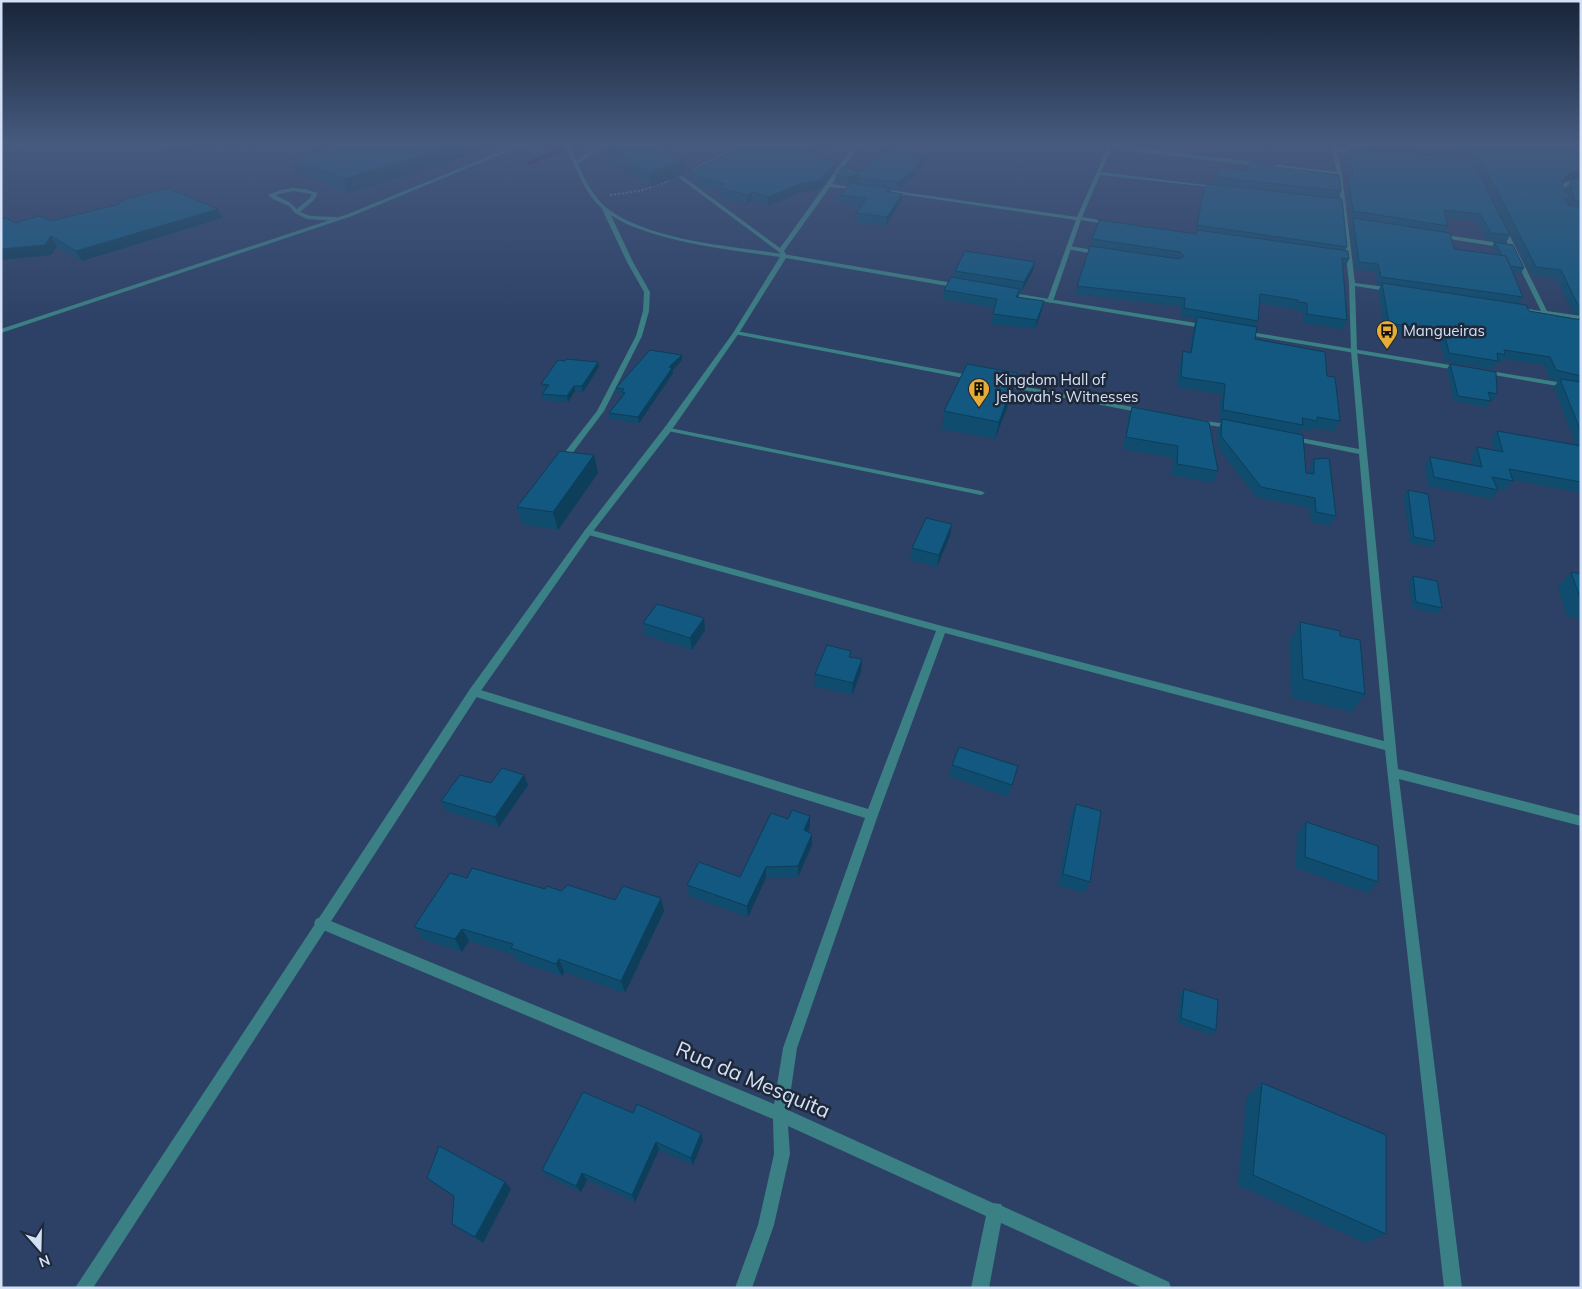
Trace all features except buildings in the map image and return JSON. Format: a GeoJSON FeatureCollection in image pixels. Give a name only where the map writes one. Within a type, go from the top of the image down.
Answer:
{"type":"FeatureCollection","features":[{"type":"Feature","properties":{"kind":"street"},"geometry":{"type":"LineString","coordinates":[[292,204],[297,212],[309,218],[336,219]]}},
{"type":"Feature","properties":{"kind":"street"},"geometry":{"type":"LineString","coordinates":[[297,212],[306,204]]}},
{"type":"Feature","properties":{"kind":"street"},"geometry":{"type":"LineString","coordinates":[[1,331],[336,219],[373,204]]}},
{"type":"Feature","properties":{"kind":"street"},"geometry":{"type":"LineString","coordinates":[[556,469],[600,411],[639,336],[646,311],[647,292],[601,204]]}},
{"type":"Feature","properties":{"kind":"street"},"geometry":{"type":"LineString","coordinates":[[716,204],[782,254]]}},
{"type":"Feature","properties":{"kind":"street"},"geometry":{"type":"LineString","coordinates":[[83,1288],[474,692],[588,532],[668,429],[736,333],[782,254],[816,204]]}},
{"type":"Feature","properties":{"kind":"street"},"geometry":{"type":"LineString","coordinates":[[972,204],[1117,224]]}},
{"type":"Feature","properties":{"kind":"street"},"geometry":{"type":"LineString","coordinates":[[1050,301],[1085,204]]}},
{"type":"Feature","properties":{"kind":"street"},"geometry":{"type":"LineString","coordinates":[[1343,204],[1352,284],[1354,351],[1390,747],[1454,1288]]}},
{"type":"Feature","properties":{"kind":"street"},"geometry":{"type":"LineString","coordinates":[[605,209],[624,221],[656,232],[699,242],[782,254],[964,287]]}},
{"type":"Feature","properties":{"kind":"street"},"geometry":{"type":"LineString","coordinates":[[1344,221],[1354,223]]}},
{"type":"Feature","properties":{"kind":"street"},"geometry":{"type":"LineString","coordinates":[[1500,221],[1544,313]]}},
{"type":"Feature","properties":{"kind":"street"},"geometry":{"type":"LineString","coordinates":[[1433,235],[1512,247]]}},
{"type":"Feature","properties":{"kind":"street"},"geometry":{"type":"LineString","coordinates":[[1069,248],[1108,254]]}},
{"type":"Feature","properties":{"kind":"street"},"geometry":{"type":"LineString","coordinates":[[1338,255],[1348,256]]}},
{"type":"Feature","properties":{"kind":"street"},"geometry":{"type":"LineString","coordinates":[[1352,284],[1400,292]]}},
{"type":"Feature","properties":{"kind":"street"},"geometry":{"type":"LineString","coordinates":[[1002,293],[1217,329]]}},
{"type":"Feature","properties":{"kind":"street"},"geometry":{"type":"LineString","coordinates":[[1506,308],[1581,318]]}},
{"type":"Feature","properties":{"kind":"street"},"geometry":{"type":"LineString","coordinates":[[1236,332],[1581,388]]}},
{"type":"Feature","properties":{"kind":"street"},"geometry":{"type":"LineString","coordinates":[[736,333],[981,380]]}},
{"type":"Feature","properties":{"kind":"street"},"geometry":{"type":"LineString","coordinates":[[990,382],[1147,411]]}},
{"type":"Feature","properties":{"kind":"street"},"geometry":{"type":"LineString","coordinates":[[1186,419],[1245,430]]}},
{"type":"Feature","properties":{"kind":"street"},"geometry":{"type":"LineString","coordinates":[[668,429],[981,493]]}},
{"type":"Feature","properties":{"kind":"street"},"geometry":{"type":"LineString","coordinates":[[1284,437],[1363,452]]}},
{"type":"Feature","properties":{"kind":"street"},"geometry":{"type":"LineString","coordinates":[[588,532],[942,629],[1390,747]]}},
{"type":"Feature","properties":{"kind":"street"},"geometry":{"type":"LineString","coordinates":[[743,1288],[766,1225],[782,1154],[780,1114],[790,1048],[872,815],[942,629]]}},
{"type":"Feature","properties":{"kind":"street"},"geometry":{"type":"LineString","coordinates":[[474,692],[872,815]]}},
{"type":"Feature","properties":{"kind":"street"},"geometry":{"type":"LineString","coordinates":[[1394,773],[1581,821]]}},
{"type":"Feature","properties":{"kind":"street","name":"Rua da Mesquita"},"geometry":{"type":"LineString","coordinates":[[321,924],[780,1114],[1164,1288]]}},
{"type":"Feature","properties":{"kind":"street"},"geometry":{"type":"LineString","coordinates":[[980,1288],[995,1210]]}},
{"type":"Feature","properties":{"kind":"place","name":"Mangueiras"},"geometry":{"type":"Point","coordinates":[1387,350]}},
{"type":"Feature","properties":{"kind":"place","name":"Kingdom Hall of Jehovah's Witnesses"},"geometry":{"type":"Point","coordinates":[979,408]}}]}
